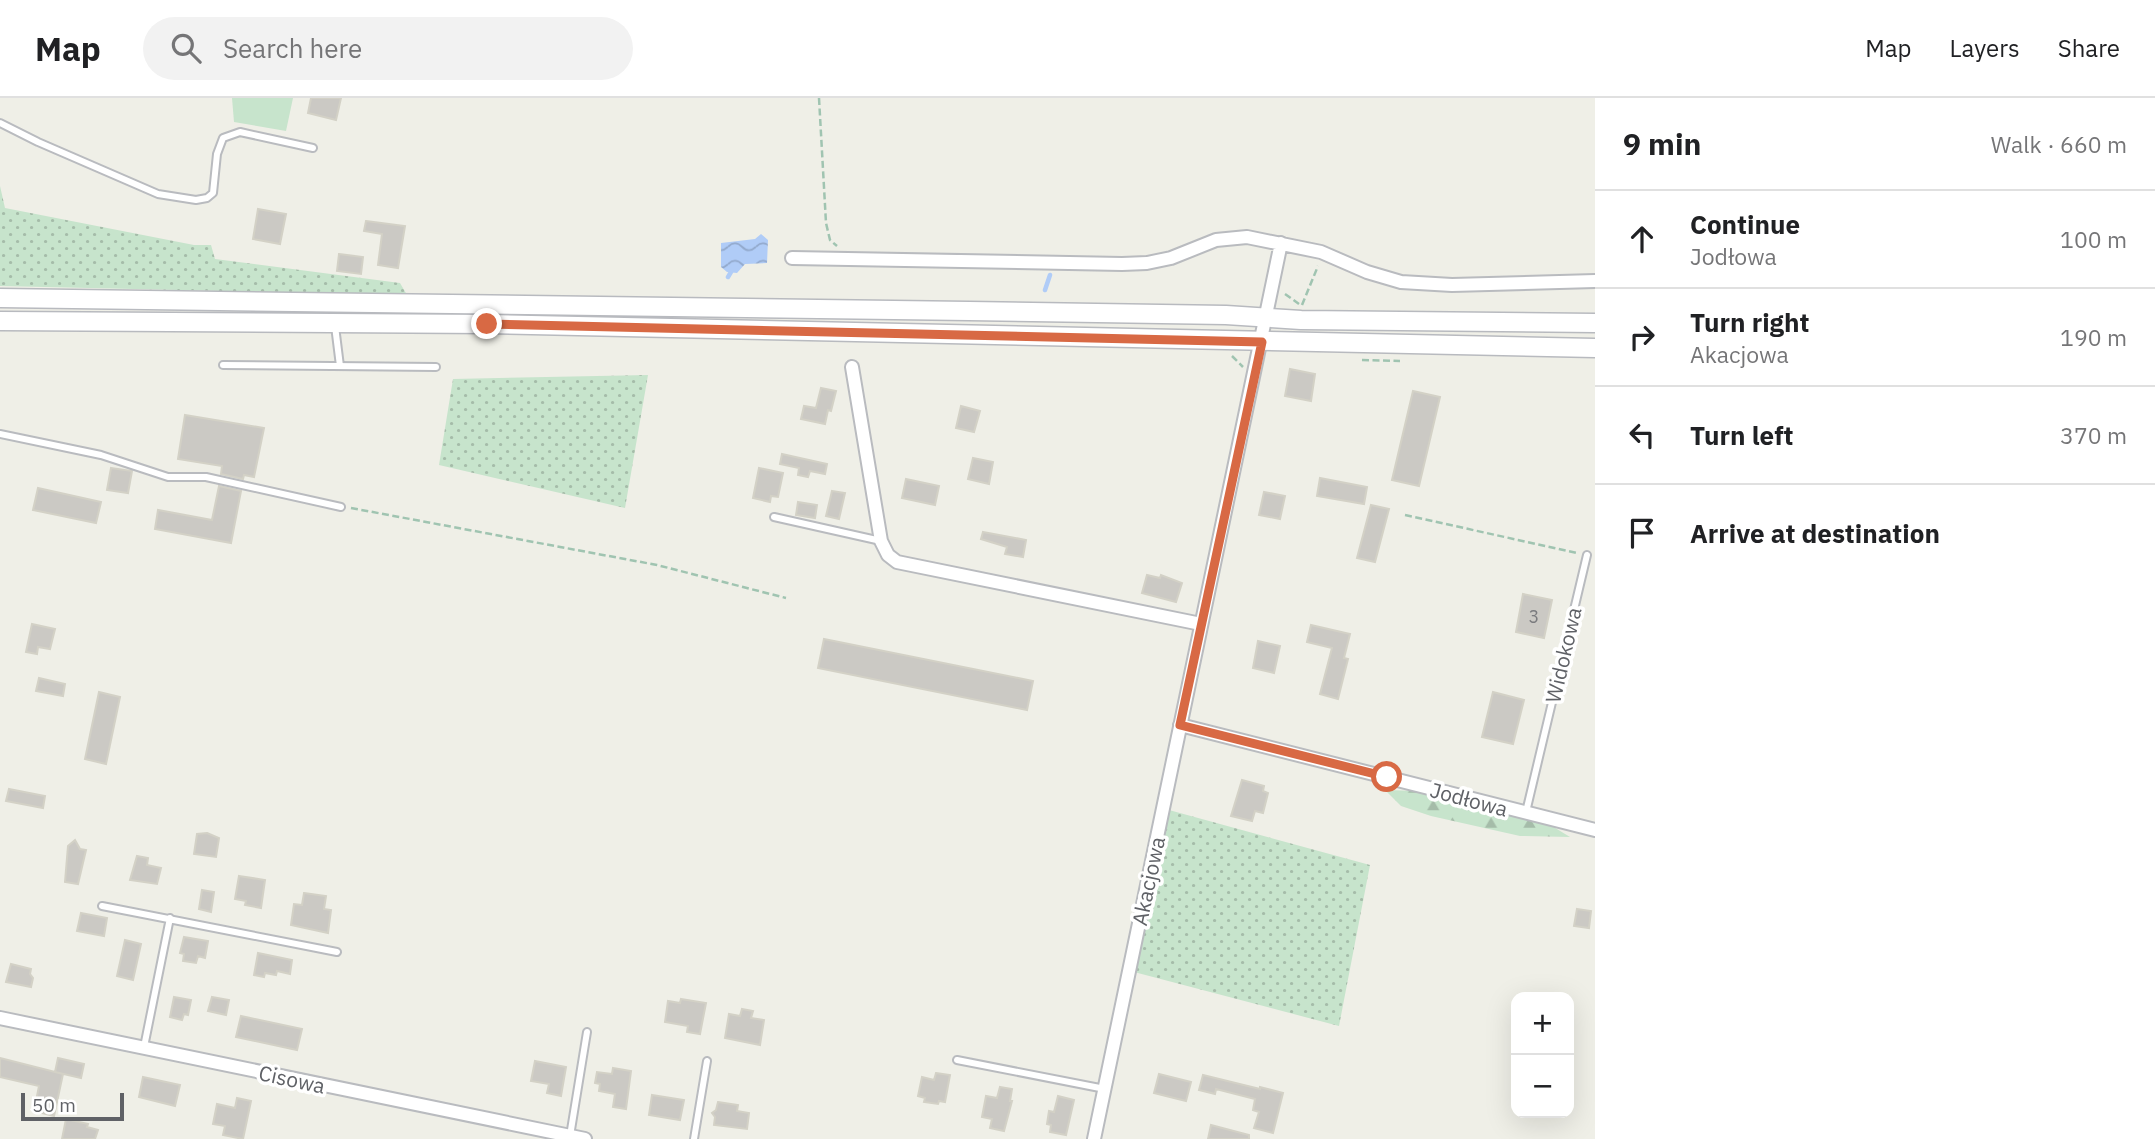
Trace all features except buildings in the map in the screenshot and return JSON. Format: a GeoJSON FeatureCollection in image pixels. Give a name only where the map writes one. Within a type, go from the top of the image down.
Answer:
{"type":"FeatureCollection","features":[{"type":"Feature","properties":{"kind":"main road"},"geometry":{"type":"LineString","coordinates":[[0,298],[969,311],[1301,320],[1595,323]]}},
{"type":"Feature","properties":{"kind":"main road"},"geometry":{"type":"LineString","coordinates":[[0,321],[335,323],[1595,348]]}},
{"type":"Feature","properties":{"kind":"street"},"geometry":{"type":"LineString","coordinates":[[792,258],[1147,263],[1171,258],[1216,240],[1247,237],[1323,253],[1367,272],[1401,282],[1452,285],[1595,281]]}},
{"type":"Feature","properties":{"kind":"street","name":"Akacjowa"},"geometry":{"type":"LineString","coordinates":[[1094,1139],[1281,243]]}},
{"type":"Feature","properties":{"kind":"street"},"geometry":{"type":"LineString","coordinates":[[852,367],[881,541],[888,555],[897,562],[1201,624]]}},
{"type":"Feature","properties":{"kind":"street","name":"Jodłowa"},"geometry":{"type":"LineString","coordinates":[[1180,725],[1595,830]]}},
{"type":"Feature","properties":{"kind":"street","name":"Cisowa"},"geometry":{"type":"LineString","coordinates":[[0,1018],[585,1139]]}},
{"type":"Feature","properties":{"kind":"lane"},"geometry":{"type":"LineString","coordinates":[[0,124],[158,194],[196,200],[207,198],[213,193],[217,154],[223,138],[240,132],[313,148]]}},
{"type":"Feature","properties":{"kind":"lane"},"geometry":{"type":"LineString","coordinates":[[335,323],[340,366]]}},
{"type":"Feature","properties":{"kind":"lane"},"geometry":{"type":"LineString","coordinates":[[223,365],[436,368]]}},
{"type":"Feature","properties":{"kind":"lane"},"geometry":{"type":"LineString","coordinates":[[0,434],[101,454],[168,477],[206,477],[341,507]]}},
{"type":"Feature","properties":{"kind":"lane"},"geometry":{"type":"LineString","coordinates":[[774,517],[881,541]]}},
{"type":"Feature","properties":{"kind":"lane","name":"Widokowa"},"geometry":{"type":"LineString","coordinates":[[1526,814],[1587,555]]}},
{"type":"Feature","properties":{"kind":"lane"},"geometry":{"type":"LineString","coordinates":[[102,906],[337,952]]}},
{"type":"Feature","properties":{"kind":"lane"},"geometry":{"type":"LineString","coordinates":[[143,1048],[170,918]]}},
{"type":"Feature","properties":{"kind":"lane"},"geometry":{"type":"LineString","coordinates":[[570,1136],[587,1032]]}},
{"type":"Feature","properties":{"kind":"lane"},"geometry":{"type":"LineString","coordinates":[[957,1060],[1104,1089]]}},
{"type":"Feature","properties":{"kind":"lane"},"geometry":{"type":"LineString","coordinates":[[694,1139],[707,1061]]}},
{"type":"Feature","properties":{"kind":"path"},"geometry":{"type":"LineString","coordinates":[[819,98],[826,223],[830,240],[840,249]]}},
{"type":"Feature","properties":{"kind":"path"},"geometry":{"type":"LineString","coordinates":[[1284,294],[1302,305],[1323,253]]}},
{"type":"Feature","properties":{"kind":"path"},"geometry":{"type":"LineString","coordinates":[[1359,359],[1403,361]]}},
{"type":"Feature","properties":{"kind":"path"},"geometry":{"type":"LineString","coordinates":[[341,507],[657,565],[786,598]]}},
{"type":"Feature","properties":{"kind":"path"},"geometry":{"type":"LineString","coordinates":[[1405,515],[1587,555]]}},
{"type":"Feature","properties":{"kind":"green space"},"geometry":{"type":"Polygon","coordinates":[[[232,98],[293,98],[286,131],[234,122],[232,98]]]}},
{"type":"Feature","properties":{"kind":"green space"},"geometry":{"type":"Polygon","coordinates":[[[0,186],[5,208],[194,245],[211,245],[215,259],[400,283],[407,295],[0,286],[0,186]]]}},
{"type":"Feature","properties":{"kind":"green space"},"geometry":{"type":"Polygon","coordinates":[[[648,375],[625,508],[439,465],[453,379],[648,375]]]}},
{"type":"Feature","properties":{"kind":"green space"},"geometry":{"type":"Polygon","coordinates":[[[1385,790],[1418,791],[1552,826],[1570,837],[1520,836],[1431,816],[1401,806],[1385,790]]]}},
{"type":"Feature","properties":{"kind":"green space"},"geometry":{"type":"Polygon","coordinates":[[[1169,810],[1370,865],[1339,1026],[1134,972],[1169,810]]]}},
{"type":"Feature","properties":{"kind":"water"},"geometry":{"type":"Polygon","coordinates":[[[761,234],[768,240],[767,263],[745,264],[737,273],[727,272],[721,267],[721,243],[755,239],[761,234]]]}},
{"type":"Feature","properties":{"kind":"waterway"},"geometry":{"type":"LineString","coordinates":[[728,277],[731,272]]}},
{"type":"Feature","properties":{"kind":"waterway"},"geometry":{"type":"LineString","coordinates":[[1045,290],[1050,275]]}},
{"type":"Feature","properties":{"kind":"route"},"geometry":{"type":"LineString","coordinates":[[487,324],[1262,342],[1180,725],[1387,777]]}}]}
